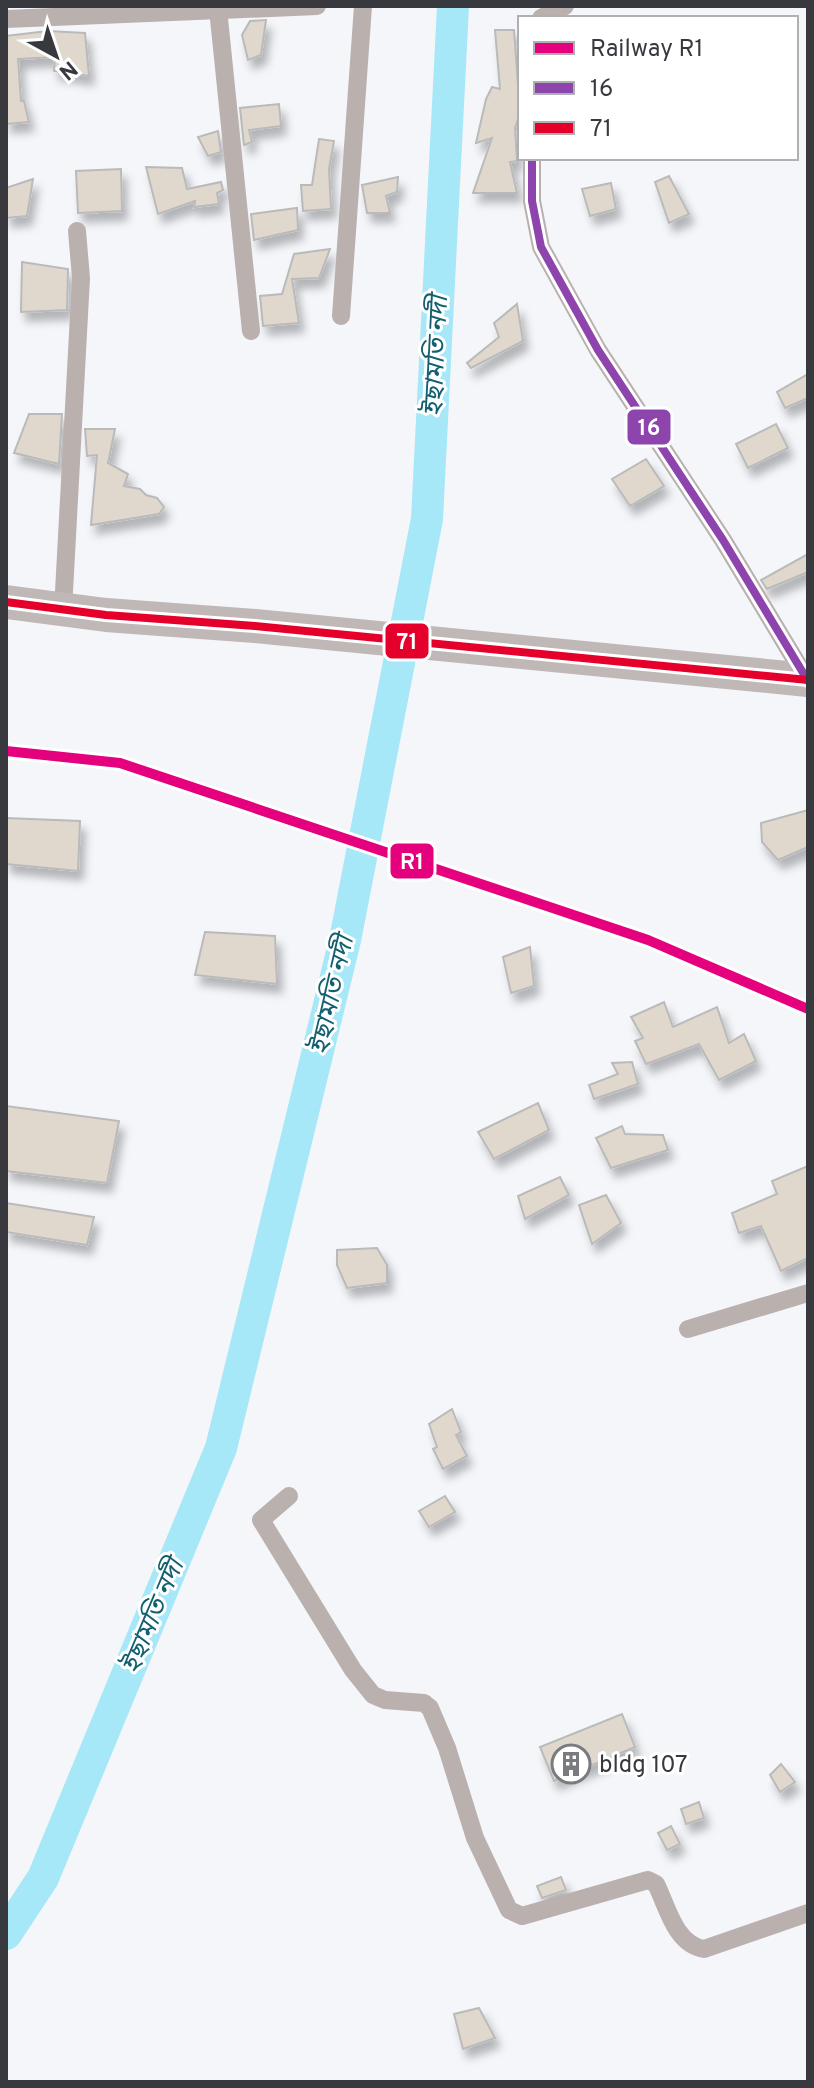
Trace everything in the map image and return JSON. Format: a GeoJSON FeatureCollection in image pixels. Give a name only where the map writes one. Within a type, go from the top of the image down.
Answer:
{"type":"FeatureCollection","features":[{"type":"Feature","properties":{"kind":"highway"},"geometry":{"type":"LineString","coordinates":[[6,602],[63,610],[808,680]]}},
{"type":"Feature","properties":{"kind":"street"},"geometry":{"type":"LineString","coordinates":[[6,19],[317,6]]}},
{"type":"Feature","properties":{"kind":"street"},"geometry":{"type":"LineString","coordinates":[[341,316],[363,6]]}},
{"type":"Feature","properties":{"kind":"street"},"geometry":{"type":"LineString","coordinates":[[545,16],[565,6]]}},
{"type":"Feature","properties":{"kind":"street"},"geometry":{"type":"LineString","coordinates":[[218,9],[251,331]]}},
{"type":"Feature","properties":{"kind":"street"},"geometry":{"type":"LineString","coordinates":[[532,160],[532,201],[541,247],[598,350],[723,540],[808,680]]}},
{"type":"Feature","properties":{"kind":"street"},"geometry":{"type":"LineString","coordinates":[[63,610],[81,278],[77,231]]}},
{"type":"Feature","properties":{"kind":"street"},"geometry":{"type":"LineString","coordinates":[[688,1329],[808,1293]]}},
{"type":"Feature","properties":{"kind":"street"},"geometry":{"type":"LineString","coordinates":[[289,1496],[261,1520],[353,1670],[373,1695],[385,1700],[424,1703],[430,1708],[447,1748],[475,1838],[509,1910],[522,1916],[648,1880],[656,1884],[681,1936],[691,1946],[704,1949],[808,1913]]}},
{"type":"Feature","properties":{"kind":"building"},"geometry":{"type":"Polygon","coordinates":[[[266,20],[261,55],[248,60],[242,35],[250,21],[266,20]]]}},
{"type":"Feature","properties":{"kind":"building"},"geometry":{"type":"Polygon","coordinates":[[[495,30],[514,30],[518,85],[515,128],[517,161],[510,162],[517,193],[473,193],[492,138],[476,143],[486,99],[492,87],[500,89],[495,30]]]}},
{"type":"Feature","properties":{"kind":"building"},"geometry":{"type":"Polygon","coordinates":[[[48,31],[85,33],[89,76],[54,71],[55,57],[18,59],[21,101],[24,101],[29,122],[6,124],[6,36],[48,31]]]}},
{"type":"Feature","properties":{"kind":"building"},"geometry":{"type":"Polygon","coordinates":[[[279,104],[281,126],[249,130],[252,142],[244,145],[240,108],[279,104]]]}},
{"type":"Feature","properties":{"kind":"building"},"geometry":{"type":"Polygon","coordinates":[[[218,131],[221,152],[208,156],[198,137],[218,131]]]}},
{"type":"Feature","properties":{"kind":"building"},"geometry":{"type":"Polygon","coordinates":[[[319,139],[334,141],[329,169],[331,209],[303,211],[301,185],[312,185],[319,139]]]}},
{"type":"Feature","properties":{"kind":"building"},"geometry":{"type":"Polygon","coordinates":[[[146,167],[182,168],[187,189],[221,182],[223,190],[217,193],[219,204],[194,207],[195,201],[158,214],[146,167]]]}},
{"type":"Feature","properties":{"kind":"building"},"geometry":{"type":"Polygon","coordinates":[[[121,169],[122,211],[78,213],[76,171],[121,169]]]}},
{"type":"Feature","properties":{"kind":"building"},"geometry":{"type":"Polygon","coordinates":[[[669,176],[689,214],[669,223],[655,182],[669,176]]]}},
{"type":"Feature","properties":{"kind":"building"},"geometry":{"type":"Polygon","coordinates":[[[398,177],[397,192],[386,196],[390,213],[367,213],[362,185],[398,177]]]}},
{"type":"Feature","properties":{"kind":"building"},"geometry":{"type":"Polygon","coordinates":[[[33,179],[27,216],[6,218],[6,188],[33,179]]]}},
{"type":"Feature","properties":{"kind":"building"},"geometry":{"type":"Polygon","coordinates":[[[611,183],[616,209],[590,216],[582,189],[611,183]]]}},
{"type":"Feature","properties":{"kind":"building"},"geometry":{"type":"Polygon","coordinates":[[[297,208],[298,230],[254,240],[251,214],[297,208]]]}},
{"type":"Feature","properties":{"kind":"building"},"geometry":{"type":"Polygon","coordinates":[[[330,249],[319,278],[292,279],[299,323],[263,326],[260,296],[282,294],[294,254],[330,249]]]}},
{"type":"Feature","properties":{"kind":"building"},"geometry":{"type":"Polygon","coordinates":[[[22,262],[68,269],[67,310],[21,312],[22,262]]]}},
{"type":"Feature","properties":{"kind":"building"},"geometry":{"type":"Polygon","coordinates":[[[517,304],[523,341],[471,368],[467,363],[499,337],[494,323],[517,304]]]}},
{"type":"Feature","properties":{"kind":"building"},"geometry":{"type":"Polygon","coordinates":[[[808,374],[808,398],[785,408],[777,392],[808,374]]]}},
{"type":"Feature","properties":{"kind":"building"},"geometry":{"type":"Polygon","coordinates":[[[29,414],[62,414],[59,464],[14,453],[29,414]]]}},
{"type":"Feature","properties":{"kind":"building"},"geometry":{"type":"Polygon","coordinates":[[[776,424],[788,448],[748,468],[736,444],[776,424]]]}},
{"type":"Feature","properties":{"kind":"building"},"geometry":{"type":"Polygon","coordinates":[[[85,429],[115,429],[108,463],[128,474],[124,486],[140,489],[146,495],[157,498],[164,507],[159,514],[91,525],[97,455],[87,456],[85,429]]]}},
{"type":"Feature","properties":{"kind":"building"},"geometry":{"type":"Polygon","coordinates":[[[646,459],[664,486],[630,506],[612,479],[646,459]]]}},
{"type":"Feature","properties":{"kind":"building"},"geometry":{"type":"Polygon","coordinates":[[[808,554],[808,572],[767,589],[761,580],[808,554]]]}},
{"type":"Feature","properties":{"kind":"building"},"geometry":{"type":"Polygon","coordinates":[[[808,810],[808,847],[778,860],[762,842],[761,823],[808,810]]]}},
{"type":"Feature","properties":{"kind":"building"},"geometry":{"type":"Polygon","coordinates":[[[6,818],[80,821],[78,871],[6,864],[6,818]]]}},
{"type":"Feature","properties":{"kind":"building"},"geometry":{"type":"Polygon","coordinates":[[[205,932],[275,936],[277,984],[195,975],[205,932]]]}},
{"type":"Feature","properties":{"kind":"building"},"geometry":{"type":"Polygon","coordinates":[[[530,947],[534,986],[511,993],[503,957],[530,947]]]}},
{"type":"Feature","properties":{"kind":"building"},"geometry":{"type":"Polygon","coordinates":[[[664,1002],[673,1027],[717,1007],[729,1043],[744,1034],[756,1061],[719,1080],[699,1044],[646,1064],[635,1041],[643,1038],[631,1017],[664,1002]]]}},
{"type":"Feature","properties":{"kind":"building"},"geometry":{"type":"Polygon","coordinates":[[[632,1062],[638,1084],[594,1099],[589,1085],[618,1074],[612,1063],[632,1062]]]}},
{"type":"Feature","properties":{"kind":"building"},"geometry":{"type":"Polygon","coordinates":[[[538,1103],[549,1130],[494,1159],[478,1132],[538,1103]]]}},
{"type":"Feature","properties":{"kind":"building"},"geometry":{"type":"Polygon","coordinates":[[[6,1106],[119,1121],[107,1183],[6,1171],[6,1106]]]}},
{"type":"Feature","properties":{"kind":"building"},"geometry":{"type":"Polygon","coordinates":[[[622,1126],[625,1134],[663,1135],[668,1150],[611,1168],[596,1138],[622,1126]]]}},
{"type":"Feature","properties":{"kind":"building"},"geometry":{"type":"Polygon","coordinates":[[[808,1166],[808,1258],[781,1271],[761,1226],[739,1233],[732,1213],[777,1194],[772,1181],[808,1166]]]}},
{"type":"Feature","properties":{"kind":"building"},"geometry":{"type":"Polygon","coordinates":[[[560,1177],[569,1195],[525,1219],[518,1196],[560,1177]]]}},
{"type":"Feature","properties":{"kind":"building"},"geometry":{"type":"Polygon","coordinates":[[[606,1195],[621,1223],[592,1244],[579,1205],[606,1195]]]}},
{"type":"Feature","properties":{"kind":"building"},"geometry":{"type":"Polygon","coordinates":[[[6,1203],[94,1217],[87,1245],[6,1232],[6,1203]]]}},
{"type":"Feature","properties":{"kind":"building"},"geometry":{"type":"Polygon","coordinates":[[[377,1248],[387,1265],[387,1283],[347,1288],[337,1265],[337,1250],[377,1248]]]}},
{"type":"Feature","properties":{"kind":"building"},"geometry":{"type":"Polygon","coordinates":[[[452,1409],[461,1432],[456,1435],[467,1456],[443,1469],[433,1449],[437,1447],[429,1424],[452,1409]]]}},
{"type":"Feature","properties":{"kind":"building"},"geometry":{"type":"Polygon","coordinates":[[[445,1496],[455,1512],[429,1527],[419,1511],[445,1496]]]}},
{"type":"Feature","properties":{"kind":"building","name":"bldg 107"},"geometry":{"type":"Polygon","coordinates":[[[622,1714],[635,1747],[554,1781],[540,1747],[622,1714]]]}},
{"type":"Feature","properties":{"kind":"building"},"geometry":{"type":"Polygon","coordinates":[[[781,1764],[795,1782],[780,1792],[770,1775],[781,1764]]]}},
{"type":"Feature","properties":{"kind":"building"},"geometry":{"type":"Polygon","coordinates":[[[699,1802],[704,1818],[686,1824],[681,1809],[699,1802]]]}},
{"type":"Feature","properties":{"kind":"building"},"geometry":{"type":"Polygon","coordinates":[[[671,1826],[680,1844],[667,1850],[658,1833],[671,1826]]]}},
{"type":"Feature","properties":{"kind":"building"},"geometry":{"type":"Polygon","coordinates":[[[561,1877],[566,1890],[542,1898],[537,1886],[561,1877]]]}},
{"type":"Feature","properties":{"kind":"building"},"geometry":{"type":"Polygon","coordinates":[[[479,2008],[495,2038],[463,2049],[454,2014],[479,2008]]]}},
{"type":"Feature","properties":{"kind":"waterway","name":"ইছামতি নদী"},"geometry":{"type":"LineString","coordinates":[[6,1934],[43,1878],[221,1448],[345,940],[427,519],[453,6]]}},
{"type":"Feature","properties":{"kind":"rail line","name":"R1"},"geometry":{"type":"LineString","coordinates":[[6,751],[120,763],[648,940],[808,1009]]}},
{"type":"Feature","properties":{"kind":"transit line","name":"16"},"geometry":{"type":"LineString","coordinates":[[532,160],[532,201],[541,247],[598,350],[723,540],[808,681]]}},
{"type":"Feature","properties":{"kind":"transit line","name":"71"},"geometry":{"type":"LineString","coordinates":[[6,602],[106,615],[255,626],[808,680]]}},
{"type":"Feature","properties":{"kind":"place","name":"bldg 107"},"geometry":{"type":"Point","coordinates":[571,1764]}}]}
